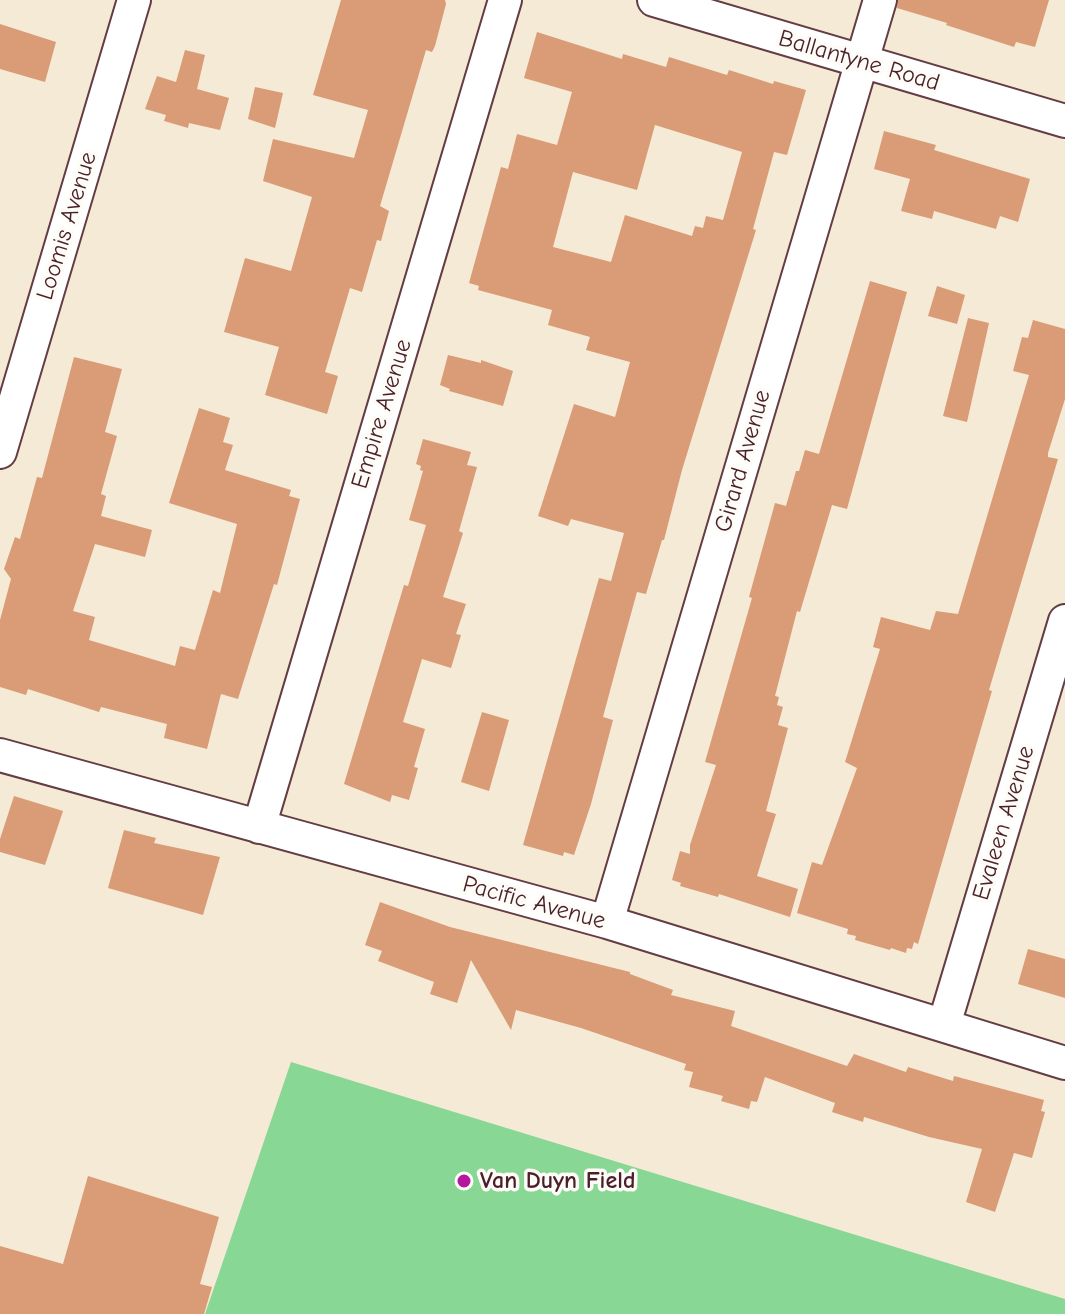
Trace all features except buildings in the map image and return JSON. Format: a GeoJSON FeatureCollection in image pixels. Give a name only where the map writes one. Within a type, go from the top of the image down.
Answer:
{"type":"FeatureCollection","features":[{"type":"Feature","properties":{"kind":"street","name":"Loomis Avenue"},"geometry":{"type":"LineString","coordinates":[[0,452],[134,0]]}},
{"type":"Feature","properties":{"kind":"street","name":"Empire Avenue"},"geometry":{"type":"LineString","coordinates":[[259,827],[505,0]]}},
{"type":"Feature","properties":{"kind":"street","name":"Ballantyne Road"},"geometry":{"type":"LineString","coordinates":[[654,0],[1065,121]]}},
{"type":"Feature","properties":{"kind":"street","name":"Girard Avenue"},"geometry":{"type":"LineString","coordinates":[[607,922],[880,0]]}},
{"type":"Feature","properties":{"kind":"street","name":"Evaleen Avenue"},"geometry":{"type":"LineString","coordinates":[[944,1025],[1065,621]]}},
{"type":"Feature","properties":{"kind":"street","name":"Pacific Avenue"},"geometry":{"type":"LineString","coordinates":[[0,755],[607,922],[1065,1063]]}},
{"type":"Feature","properties":{"kind":"green space","name":"Van Duyn Field"},"geometry":{"type":"Polygon","coordinates":[[[291,1062],[1065,1299],[1065,1314],[205,1314],[291,1062]]]}},
{"type":"Feature","properties":{"kind":"place","name":"Van Duyn Field"},"geometry":{"type":"Point","coordinates":[464,1181]}}]}
